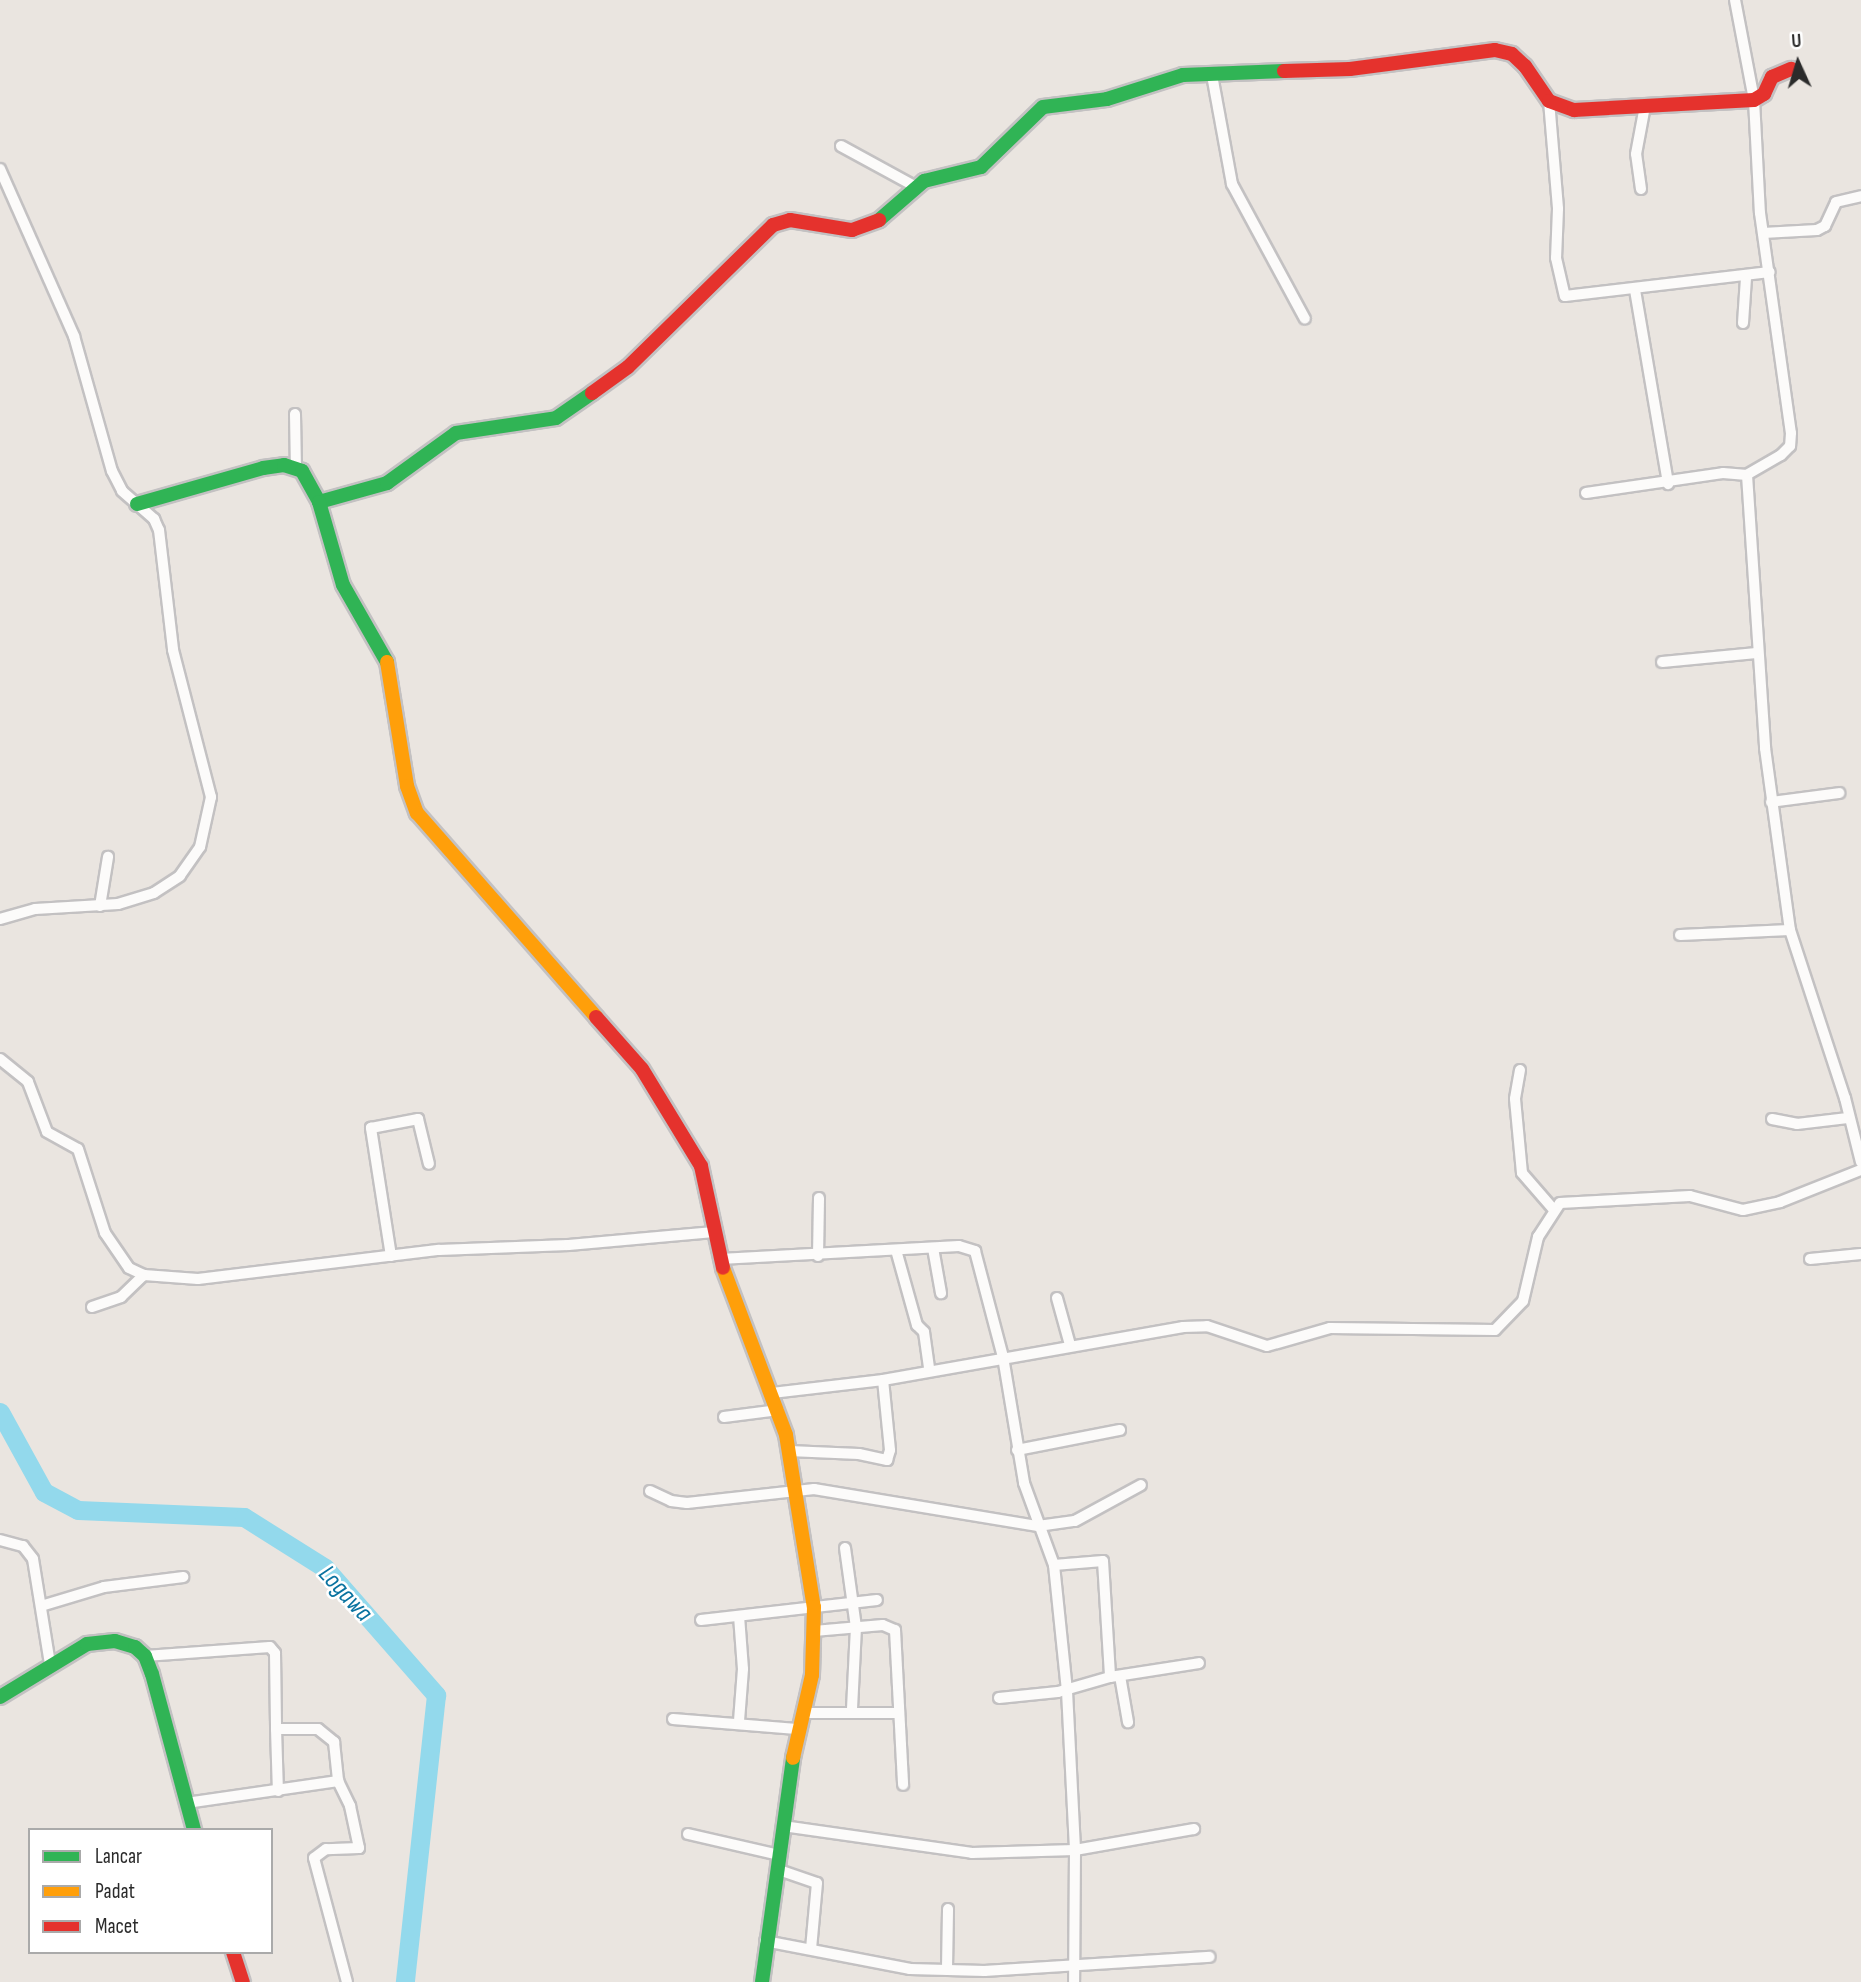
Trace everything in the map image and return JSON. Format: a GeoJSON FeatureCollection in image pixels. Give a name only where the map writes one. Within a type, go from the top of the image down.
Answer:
{"type":"FeatureCollection","features":[{"type":"Feature","properties":{"kind":"street"},"geometry":{"type":"LineString","coordinates":[[1586,493],[1668,484],[1723,473],[1746,475],[1790,446],[1763,233],[1755,100],[1735,0]]}},
{"type":"Feature","properties":{"kind":"street"},"geometry":{"type":"LineString","coordinates":[[319,502],[387,483],[456,433],[556,418],[628,367],[774,225],[790,220],[852,230],[882,219],[932,177],[981,167],[1043,107],[1107,99],[1174,76],[1350,69],[1495,50],[1512,54],[1525,66],[1549,101],[1561,291],[1569,297],[1746,278],[1770,272]]}},
{"type":"Feature","properties":{"kind":"street"},"geometry":{"type":"LineString","coordinates":[[1549,101],[1574,110],[1755,100],[1765,94],[1772,77],[1791,69]]}},
{"type":"Feature","properties":{"kind":"street"},"geometry":{"type":"LineString","coordinates":[[1212,75],[1232,184],[1305,319]]}},
{"type":"Feature","properties":{"kind":"street"},"geometry":{"type":"LineString","coordinates":[[1641,189],[1636,154],[1645,106]]}},
{"type":"Feature","properties":{"kind":"street"},"geometry":{"type":"LineString","coordinates":[[841,146],[918,188]]}},
{"type":"Feature","properties":{"kind":"street"},"geometry":{"type":"LineString","coordinates":[[0,169],[74,335],[112,471],[122,491],[154,519],[162,541],[173,650],[211,797],[209,822],[200,847],[180,876],[154,893],[100,906],[35,909],[0,919]]}},
{"type":"Feature","properties":{"kind":"street"},"geometry":{"type":"LineString","coordinates":[[1763,233],[1817,230],[1825,226],[1836,202],[1861,196]]}},
{"type":"Feature","properties":{"kind":"street"},"geometry":{"type":"LineString","coordinates":[[1743,323],[1746,278]]}},
{"type":"Feature","properties":{"kind":"street"},"geometry":{"type":"LineString","coordinates":[[1635,290],[1650,360],[1668,484]]}},
{"type":"Feature","properties":{"kind":"street"},"geometry":{"type":"LineString","coordinates":[[295,414],[296,469]]}},
{"type":"Feature","properties":{"kind":"street"},"geometry":{"type":"LineString","coordinates":[[137,504],[263,468],[302,471],[319,502],[343,584],[392,670],[407,786],[416,813],[642,1069],[701,1166],[720,1259],[779,1410],[796,1488],[814,1607],[814,1631],[803,1713],[797,1729],[765,1941],[762,1982]]}},
{"type":"Feature","properties":{"kind":"street"},"geometry":{"type":"LineString","coordinates":[[1746,475],[1757,653],[1771,802],[1790,930],[1861,1162]]}},
{"type":"Feature","properties":{"kind":"street"},"geometry":{"type":"LineString","coordinates":[[1662,662],[1757,653]]}},
{"type":"Feature","properties":{"kind":"street"},"geometry":{"type":"LineString","coordinates":[[1771,802],[1839,793]]}},
{"type":"Feature","properties":{"kind":"street"},"geometry":{"type":"LineString","coordinates":[[100,906],[108,857]]}},
{"type":"Feature","properties":{"kind":"street"},"geometry":{"type":"LineString","coordinates":[[1680,935],[1790,930]]}},
{"type":"Feature","properties":{"kind":"street"},"geometry":{"type":"LineString","coordinates":[[0,1059],[29,1082],[47,1132],[78,1149],[104,1233],[129,1268],[144,1275],[198,1279],[391,1256],[714,1232]]}},
{"type":"Feature","properties":{"kind":"street"},"geometry":{"type":"LineString","coordinates":[[1520,1070],[1515,1099],[1522,1173],[1554,1210]]}},
{"type":"Feature","properties":{"kind":"street"},"geometry":{"type":"LineString","coordinates":[[1772,1119],[1797,1124],[1848,1118]]}},
{"type":"Feature","properties":{"kind":"street"},"geometry":{"type":"LineString","coordinates":[[391,1256],[371,1128],[418,1119],[429,1164]]}},
{"type":"Feature","properties":{"kind":"street"},"geometry":{"type":"LineString","coordinates":[[772,1393],[883,1380],[929,1368],[1183,1327],[1207,1326],[1267,1346],[1330,1328],[1495,1330],[1523,1301],[1538,1237],[1554,1210],[1574,1199],[1680,1196],[1743,1210],[1780,1202],[1861,1170]]}},
{"type":"Feature","properties":{"kind":"street"},"geometry":{"type":"LineString","coordinates":[[818,1255],[819,1198]]}},
{"type":"Feature","properties":{"kind":"street"},"geometry":{"type":"LineString","coordinates":[[720,1259],[959,1246],[975,1251],[1003,1357],[1017,1450],[1038,1525],[1054,1566],[1067,1691],[1075,1850],[1074,1982]]}},
{"type":"Feature","properties":{"kind":"street"},"geometry":{"type":"LineString","coordinates":[[933,1248],[941,1293]]}},
{"type":"Feature","properties":{"kind":"street"},"geometry":{"type":"LineString","coordinates":[[896,1250],[916,1325],[924,1332],[929,1368]]}},
{"type":"Feature","properties":{"kind":"street"},"geometry":{"type":"LineString","coordinates":[[1810,1259],[1861,1254]]}},
{"type":"Feature","properties":{"kind":"street"},"geometry":{"type":"LineString","coordinates":[[92,1307],[121,1297],[144,1275]]}},
{"type":"Feature","properties":{"kind":"street"},"geometry":{"type":"LineString","coordinates":[[1057,1298],[1070,1345]]}},
{"type":"Feature","properties":{"kind":"street"},"geometry":{"type":"LineString","coordinates":[[789,1451],[859,1454],[887,1460],[890,1450],[883,1380]]}},
{"type":"Feature","properties":{"kind":"street"},"geometry":{"type":"LineString","coordinates":[[724,1417],[779,1410]]}},
{"type":"Feature","properties":{"kind":"street"},"geometry":{"type":"LineString","coordinates":[[1017,1450],[1120,1430]]}},
{"type":"Feature","properties":{"kind":"street"},"geometry":{"type":"LineString","coordinates":[[650,1491],[671,1501],[687,1503],[796,1488],[937,1511],[991,1514],[1038,1525],[1075,1521],[1141,1485]]}},
{"type":"Feature","properties":{"kind":"street"},"geometry":{"type":"LineString","coordinates":[[0,1541],[17,1543],[29,1553],[41,1605],[50,1664]]}},
{"type":"Feature","properties":{"kind":"street"},"geometry":{"type":"LineString","coordinates":[[845,1548],[856,1627],[852,1710]]}},
{"type":"Feature","properties":{"kind":"street"},"geometry":{"type":"LineString","coordinates":[[1054,1566],[1102,1561],[1115,1676],[1128,1722]]}},
{"type":"Feature","properties":{"kind":"street"},"geometry":{"type":"LineString","coordinates":[[41,1605],[104,1587],[183,1577]]}},
{"type":"Feature","properties":{"kind":"street"},"geometry":{"type":"LineString","coordinates":[[701,1620],[877,1600]]}},
{"type":"Feature","properties":{"kind":"street"},"geometry":{"type":"LineString","coordinates":[[739,1616],[743,1669],[739,1721]]}},
{"type":"Feature","properties":{"kind":"street"},"geometry":{"type":"LineString","coordinates":[[814,1631],[883,1625],[895,1630],[903,1785]]}},
{"type":"Feature","properties":{"kind":"street"},"geometry":{"type":"LineString","coordinates":[[0,1698],[77,1648],[101,1642],[127,1643],[145,1656],[193,1828]]}},
{"type":"Feature","properties":{"kind":"street"},"geometry":{"type":"LineString","coordinates":[[145,1656],[270,1647],[275,1656],[278,1791]]}},
{"type":"Feature","properties":{"kind":"street"},"geometry":{"type":"LineString","coordinates":[[999,1698],[1067,1691],[1115,1676],[1199,1663]]}},
{"type":"Feature","properties":{"kind":"street"},"geometry":{"type":"LineString","coordinates":[[803,1713],[852,1710],[898,1713]]}},
{"type":"Feature","properties":{"kind":"street"},"geometry":{"type":"LineString","coordinates":[[673,1718],[739,1721],[797,1729]]}},
{"type":"Feature","properties":{"kind":"street"},"geometry":{"type":"LineString","coordinates":[[276,1729],[325,1732],[334,1742],[338,1781],[350,1806],[359,1848],[326,1849],[314,1858],[347,1982]]}},
{"type":"Feature","properties":{"kind":"street"},"geometry":{"type":"LineString","coordinates":[[186,1803],[338,1781]]}},
{"type":"Feature","properties":{"kind":"street"},"geometry":{"type":"LineString","coordinates":[[783,1826],[972,1853],[1075,1850],[1194,1829]]}},
{"type":"Feature","properties":{"kind":"street"},"geometry":{"type":"LineString","coordinates":[[688,1834],[777,1862],[817,1883],[811,1949]]}},
{"type":"Feature","properties":{"kind":"street"},"geometry":{"type":"LineString","coordinates":[[947,1968],[948,1909]]}},
{"type":"Feature","properties":{"kind":"street"},"geometry":{"type":"LineString","coordinates":[[765,1941],[888,1967],[1076,1966],[1210,1957]]}},
{"type":"Feature","properties":{"kind":"street"},"geometry":{"type":"LineString","coordinates":[[234,1954],[243,1982]]}},
{"type":"Feature","properties":{"kind":"waterway","name":"Logawa"},"geometry":{"type":"LineString","coordinates":[[0,1412],[44,1492],[78,1510],[244,1517],[325,1568],[436,1695],[405,1982]]}},
{"type":"Feature","properties":{"kind":"traffic: fast"},"geometry":{"type":"LineString","coordinates":[[879,220],[924,181],[981,167],[1043,107],[1107,99],[1183,75],[1284,71]]}},
{"type":"Feature","properties":{"kind":"traffic: fast"},"geometry":{"type":"LineString","coordinates":[[319,502],[387,483],[456,433],[556,418],[592,393]]}},
{"type":"Feature","properties":{"kind":"traffic: fast"},"geometry":{"type":"LineString","coordinates":[[137,504],[263,468],[284,465],[302,471],[319,502],[343,585],[387,662]]}},
{"type":"Feature","properties":{"kind":"traffic: fast"},"geometry":{"type":"LineString","coordinates":[[0,1697],[87,1644],[115,1641],[135,1647],[145,1656],[152,1674],[193,1828]]}},
{"type":"Feature","properties":{"kind":"traffic: fast"},"geometry":{"type":"LineString","coordinates":[[762,1982],[793,1758]]}},
{"type":"Feature","properties":{"kind":"traffic: slow"},"geometry":{"type":"LineString","coordinates":[[387,662],[407,786],[417,813],[596,1017]]}},
{"type":"Feature","properties":{"kind":"traffic: slow"},"geometry":{"type":"LineString","coordinates":[[723,1268],[786,1435],[814,1607],[812,1675],[793,1758]]}},
{"type":"Feature","properties":{"kind":"traffic: jam"},"geometry":{"type":"LineString","coordinates":[[1284,71],[1350,69],[1495,50],[1512,54],[1525,66],[1549,101],[1574,110],[1754,100],[1764,94],[1772,77],[1791,69]]}},
{"type":"Feature","properties":{"kind":"traffic: jam"},"geometry":{"type":"LineString","coordinates":[[592,393],[628,367],[773,225],[790,220],[852,230],[879,220]]}},
{"type":"Feature","properties":{"kind":"traffic: jam"},"geometry":{"type":"LineString","coordinates":[[596,1017],[642,1069],[701,1166],[723,1268]]}},
{"type":"Feature","properties":{"kind":"traffic: jam"},"geometry":{"type":"LineString","coordinates":[[234,1954],[243,1982]]}}]}
